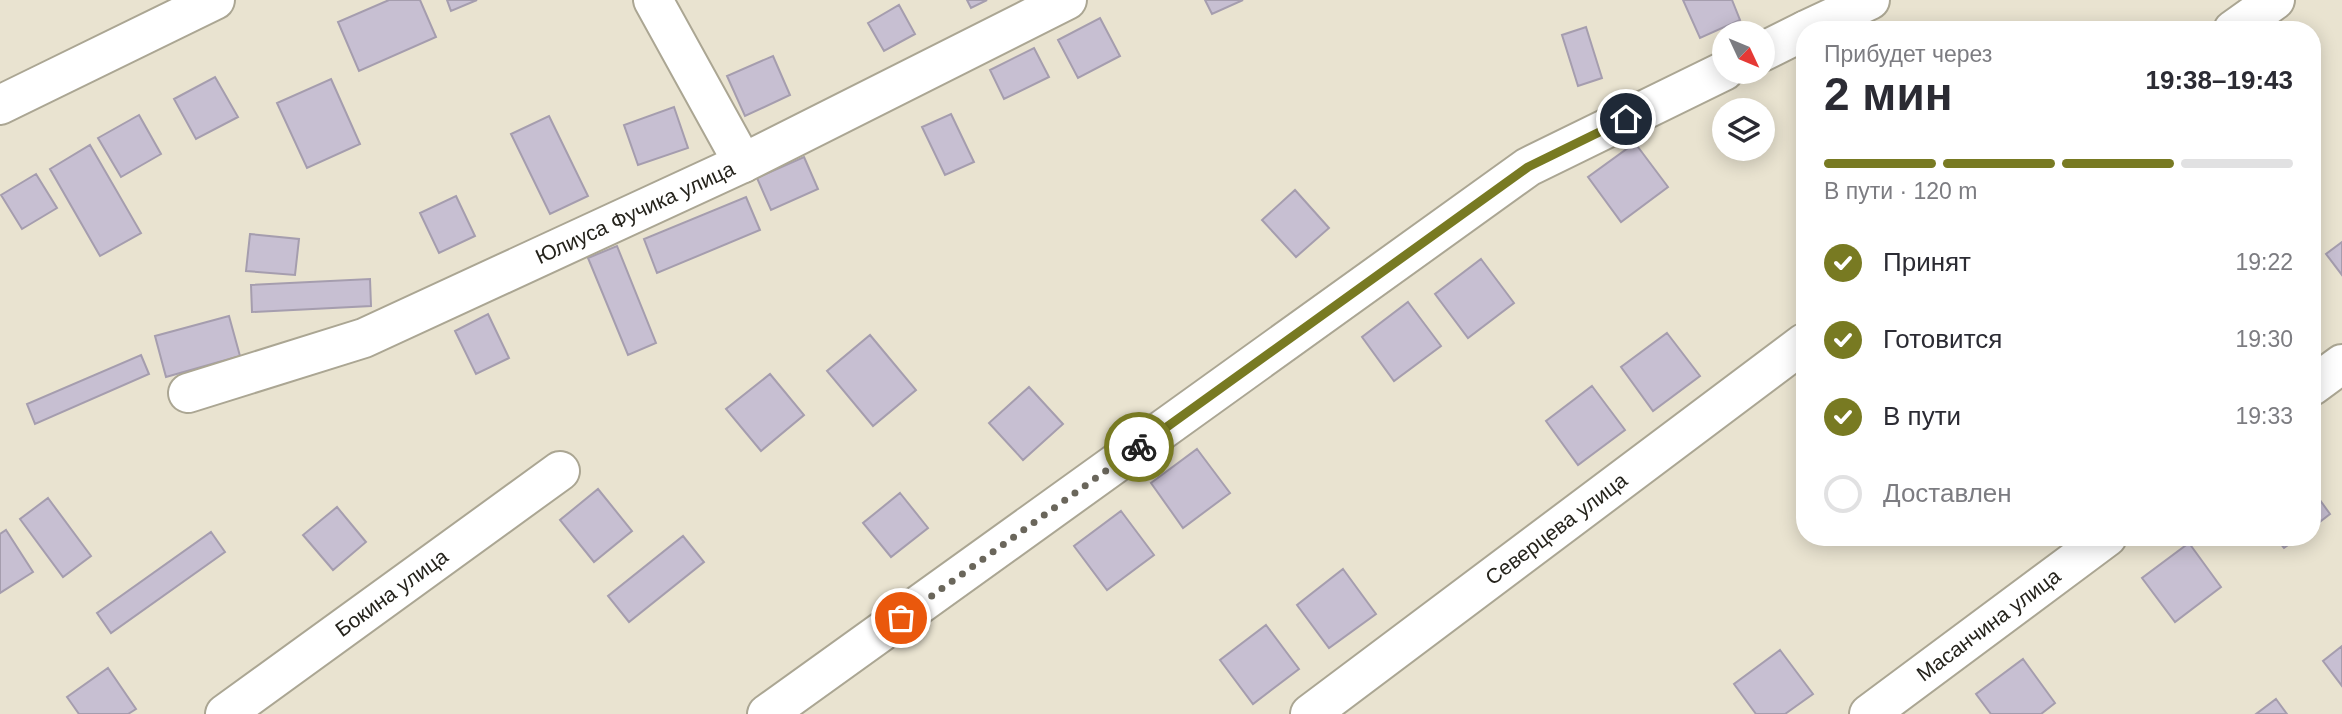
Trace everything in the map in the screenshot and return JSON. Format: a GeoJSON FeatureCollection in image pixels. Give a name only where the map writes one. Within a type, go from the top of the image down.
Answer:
{"type":"FeatureCollection","features":[{"type":"Feature","properties":{"kind":"street"},"geometry":{"type":"LineString","coordinates":[[0,106],[215,0]]}},
{"type":"Feature","properties":{"kind":"street"},"geometry":{"type":"LineString","coordinates":[[653,0],[743,163]]}},
{"type":"Feature","properties":{"kind":"street","name":"Юлиуса Фучика улица"},"geometry":{"type":"LineString","coordinates":[[188,393],[364,338],[743,163],[1067,0]]}},
{"type":"Feature","properties":{"kind":"street"},"geometry":{"type":"LineString","coordinates":[[1824,21],[1870,0]]}},
{"type":"Feature","properties":{"kind":"street"},"geometry":{"type":"LineString","coordinates":[[2246,21],[2275,0]]}},
{"type":"Feature","properties":{"kind":"street"},"geometry":{"type":"LineString","coordinates":[[1775,45],[1796,35]]}},
{"type":"Feature","properties":{"kind":"street"},"geometry":{"type":"LineString","coordinates":[[767,714],[1528,167],[1712,77]]}},
{"type":"Feature","properties":{"kind":"street","name":"Северцева улица"},"geometry":{"type":"LineString","coordinates":[[1310,714],[1796,349]]}},
{"type":"Feature","properties":{"kind":"street"},"geometry":{"type":"LineString","coordinates":[[2321,379],[2342,364]]}},
{"type":"Feature","properties":{"kind":"street","name":"Бокина улица"},"geometry":{"type":"LineString","coordinates":[[225,714],[559,471]]}},
{"type":"Feature","properties":{"kind":"street","name":"Масанчина улица"},"geometry":{"type":"LineString","coordinates":[[1869,714],[2095,546]]}},
{"type":"Feature","properties":{"kind":"building"},"geometry":{"type":"Polygon","coordinates":[[[389,0],[420,0],[436,37],[359,71],[338,22],[389,0]]]}},
{"type":"Feature","properties":{"kind":"building"},"geometry":{"type":"Polygon","coordinates":[[[447,0],[477,0],[451,11],[447,0]]]}},
{"type":"Feature","properties":{"kind":"building"},"geometry":{"type":"Polygon","coordinates":[[[967,0],[987,0],[971,8],[967,0]]]}},
{"type":"Feature","properties":{"kind":"building"},"geometry":{"type":"Polygon","coordinates":[[[1205,0],[1243,0],[1212,14],[1205,0]]]}},
{"type":"Feature","properties":{"kind":"building"},"geometry":{"type":"Polygon","coordinates":[[[1683,0],[1732,0],[1740,20],[1712,21],[1712,33],[1700,38],[1683,0]]]}},
{"type":"Feature","properties":{"kind":"building"},"geometry":{"type":"Polygon","coordinates":[[[899,5],[915,34],[884,51],[868,23],[899,5]]]}},
{"type":"Feature","properties":{"kind":"building"},"geometry":{"type":"Polygon","coordinates":[[[1100,18],[1120,56],[1078,78],[1058,40],[1100,18]]]}},
{"type":"Feature","properties":{"kind":"building"},"geometry":{"type":"Polygon","coordinates":[[[1586,27],[1602,78],[1578,86],[1562,35],[1586,27]]]}},
{"type":"Feature","properties":{"kind":"building"},"geometry":{"type":"Polygon","coordinates":[[[1034,48],[1049,77],[1004,99],[990,70],[1034,48]]]}},
{"type":"Feature","properties":{"kind":"building"},"geometry":{"type":"Polygon","coordinates":[[[773,56],[790,95],[745,116],[727,76],[773,56]]]}},
{"type":"Feature","properties":{"kind":"building"},"geometry":{"type":"Polygon","coordinates":[[[215,77],[238,117],[196,139],[174,99],[215,77]]]}},
{"type":"Feature","properties":{"kind":"building"},"geometry":{"type":"Polygon","coordinates":[[[331,79],[360,144],[307,168],[277,103],[331,79]]]}},
{"type":"Feature","properties":{"kind":"building"},"geometry":{"type":"Polygon","coordinates":[[[674,107],[688,148],[638,165],[624,125],[674,107]]]}},
{"type":"Feature","properties":{"kind":"building"},"geometry":{"type":"Polygon","coordinates":[[[951,114],[974,162],[945,175],[922,127],[951,114]]]}},
{"type":"Feature","properties":{"kind":"building"},"geometry":{"type":"Polygon","coordinates":[[[139,115],[161,154],[121,177],[98,138],[139,115]]]}},
{"type":"Feature","properties":{"kind":"building"},"geometry":{"type":"Polygon","coordinates":[[[549,116],[588,196],[550,214],[511,134],[549,116]]]}},
{"type":"Feature","properties":{"kind":"building"},"geometry":{"type":"Polygon","coordinates":[[[1635,143],[1668,187],[1621,222],[1588,177],[1635,143]]]}},
{"type":"Feature","properties":{"kind":"building"},"geometry":{"type":"Polygon","coordinates":[[[90,145],[141,233],[100,256],[50,169],[90,145]]]}},
{"type":"Feature","properties":{"kind":"building"},"geometry":{"type":"Polygon","coordinates":[[[804,157],[818,189],[771,210],[757,178],[804,157]]]}},
{"type":"Feature","properties":{"kind":"building"},"geometry":{"type":"Polygon","coordinates":[[[36,174],[57,208],[22,229],[1,195],[36,174]]]}},
{"type":"Feature","properties":{"kind":"building"},"geometry":{"type":"Polygon","coordinates":[[[1295,190],[1329,228],[1296,257],[1262,220],[1295,190]]]}},
{"type":"Feature","properties":{"kind":"building"},"geometry":{"type":"Polygon","coordinates":[[[456,196],[475,236],[439,253],[420,213],[456,196]]]}},
{"type":"Feature","properties":{"kind":"building"},"geometry":{"type":"Polygon","coordinates":[[[746,197],[760,230],[657,273],[644,239],[746,197]]]}},
{"type":"Feature","properties":{"kind":"building"},"geometry":{"type":"Polygon","coordinates":[[[250,234],[299,239],[295,275],[246,271],[250,234]]]}},
{"type":"Feature","properties":{"kind":"building"},"geometry":{"type":"Polygon","coordinates":[[[2342,242],[2342,275],[2326,254],[2342,242]]]}},
{"type":"Feature","properties":{"kind":"building"},"geometry":{"type":"Polygon","coordinates":[[[617,246],[656,343],[628,355],[588,258],[617,246]]]}},
{"type":"Feature","properties":{"kind":"building"},"geometry":{"type":"Polygon","coordinates":[[[1481,259],[1514,303],[1468,338],[1435,294],[1481,259]]]}},
{"type":"Feature","properties":{"kind":"building"},"geometry":{"type":"Polygon","coordinates":[[[370,279],[371,306],[252,312],[251,285],[370,279]]]}},
{"type":"Feature","properties":{"kind":"building"},"geometry":{"type":"Polygon","coordinates":[[[1408,302],[1441,346],[1394,381],[1362,337],[1408,302]]]}},
{"type":"Feature","properties":{"kind":"building"},"geometry":{"type":"Polygon","coordinates":[[[488,314],[509,358],[476,374],[455,331],[488,314]]]}},
{"type":"Feature","properties":{"kind":"building"},"geometry":{"type":"Polygon","coordinates":[[[229,316],[240,356],[166,377],[155,336],[229,316]]]}},
{"type":"Feature","properties":{"kind":"building"},"geometry":{"type":"Polygon","coordinates":[[[1667,333],[1700,376],[1653,411],[1621,367],[1667,333]]]}},
{"type":"Feature","properties":{"kind":"building"},"geometry":{"type":"Polygon","coordinates":[[[870,335],[916,390],[873,426],[827,371],[870,335]]]}},
{"type":"Feature","properties":{"kind":"building"},"geometry":{"type":"Polygon","coordinates":[[[141,355],[149,374],[35,424],[27,404],[141,355]]]}},
{"type":"Feature","properties":{"kind":"building"},"geometry":{"type":"Polygon","coordinates":[[[770,374],[804,415],[761,451],[726,409],[770,374]]]}},
{"type":"Feature","properties":{"kind":"building"},"geometry":{"type":"Polygon","coordinates":[[[1592,386],[1625,430],[1578,465],[1546,421],[1592,386]]]}},
{"type":"Feature","properties":{"kind":"building"},"geometry":{"type":"Polygon","coordinates":[[[1029,387],[1063,424],[1023,460],[989,423],[1029,387]]]}},
{"type":"Feature","properties":{"kind":"building"},"geometry":{"type":"Polygon","coordinates":[[[1197,449],[1230,493],[1183,528],[1151,483],[1197,449]]]}},
{"type":"Feature","properties":{"kind":"building"},"geometry":{"type":"Polygon","coordinates":[[[598,489],[632,531],[594,562],[560,520],[598,489]]]}},
{"type":"Feature","properties":{"kind":"building"},"geometry":{"type":"Polygon","coordinates":[[[900,493],[928,528],[891,557],[863,523],[900,493]]]}},
{"type":"Feature","properties":{"kind":"building"},"geometry":{"type":"Polygon","coordinates":[[[48,498],[91,556],[63,577],[20,519],[48,498]]]}},
{"type":"Feature","properties":{"kind":"building"},"geometry":{"type":"Polygon","coordinates":[[[2321,502],[2330,514],[2321,521],[2321,502]]]}},
{"type":"Feature","properties":{"kind":"building"},"geometry":{"type":"Polygon","coordinates":[[[337,507],[366,542],[333,570],[303,535],[337,507]]]}},
{"type":"Feature","properties":{"kind":"building"},"geometry":{"type":"Polygon","coordinates":[[[1121,511],[1154,555],[1107,590],[1074,546],[1121,511]]]}},
{"type":"Feature","properties":{"kind":"building"},"geometry":{"type":"Polygon","coordinates":[[[6,530],[33,572],[0,593],[0,534],[6,530]]]}},
{"type":"Feature","properties":{"kind":"building"},"geometry":{"type":"Polygon","coordinates":[[[211,532],[225,552],[111,633],[97,613],[211,532]]]}},
{"type":"Feature","properties":{"kind":"building"},"geometry":{"type":"Polygon","coordinates":[[[683,536],[704,562],[629,622],[608,596],[683,536]]]}},
{"type":"Feature","properties":{"kind":"building"},"geometry":{"type":"Polygon","coordinates":[[[2185,546],[2191,546],[2221,587],[2175,622],[2142,578],[2185,546]]]}},
{"type":"Feature","properties":{"kind":"building"},"geometry":{"type":"Polygon","coordinates":[[[1343,569],[1376,614],[1329,648],[1297,605],[1343,569]]]}},
{"type":"Feature","properties":{"kind":"building"},"geometry":{"type":"Polygon","coordinates":[[[1266,625],[1299,669],[1253,704],[1220,660],[1266,625]]]}},
{"type":"Feature","properties":{"kind":"building"},"geometry":{"type":"Polygon","coordinates":[[[2342,646],[2342,686],[2323,661],[2342,646]]]}},
{"type":"Feature","properties":{"kind":"building"},"geometry":{"type":"Polygon","coordinates":[[[1780,650],[1813,694],[1785,714],[1756,714],[1734,684],[1780,650]]]}},
{"type":"Feature","properties":{"kind":"building"},"geometry":{"type":"Polygon","coordinates":[[[2023,659],[2055,703],[2041,714],[1991,714],[1976,694],[2023,659]]]}},
{"type":"Feature","properties":{"kind":"building"},"geometry":{"type":"Polygon","coordinates":[[[108,668],[136,709],[128,714],[79,714],[67,697],[108,668]]]}},
{"type":"Feature","properties":{"kind":"building"},"geometry":{"type":"Polygon","coordinates":[[[2276,699],[2287,714],[2256,714],[2276,699]]]}},
{"type":"Feature","properties":{"kind":"way so far"},"geometry":{"type":"LineString","coordinates":[[901,618],[1139,447]]}},
{"type":"Feature","properties":{"kind":"route"},"geometry":{"type":"LineString","coordinates":[[1139,447],[1528,167],[1626,119]]}}]}
